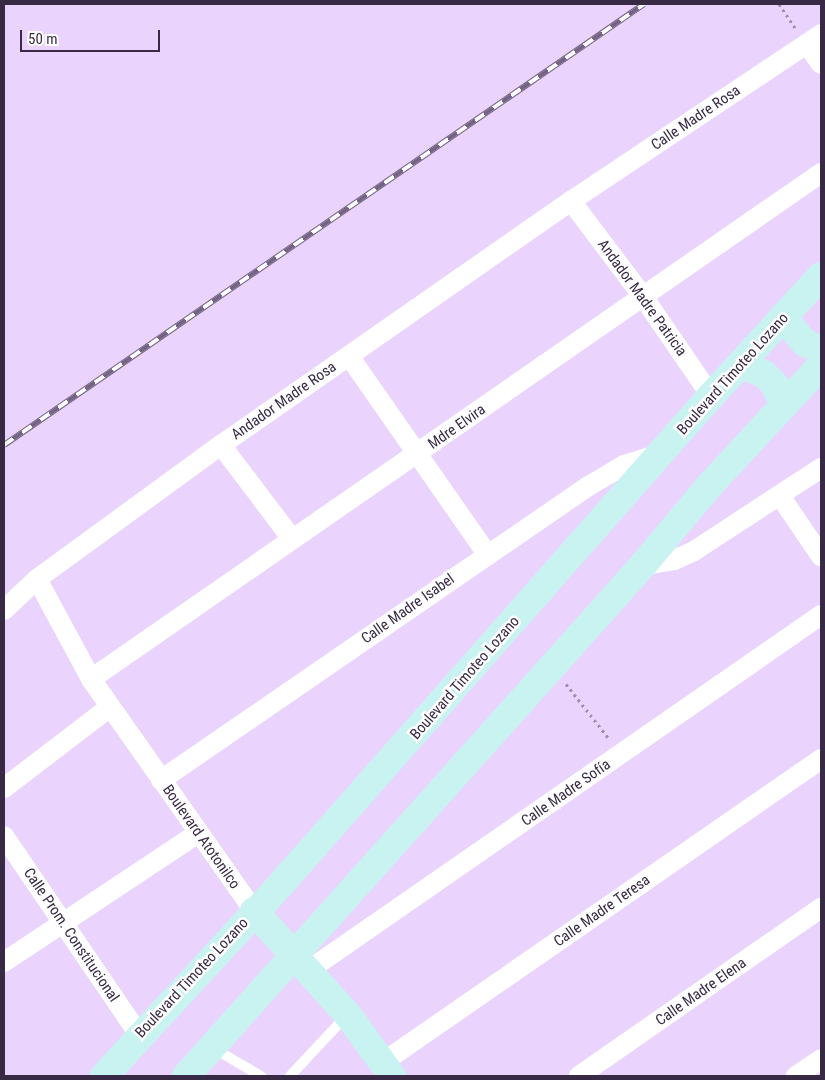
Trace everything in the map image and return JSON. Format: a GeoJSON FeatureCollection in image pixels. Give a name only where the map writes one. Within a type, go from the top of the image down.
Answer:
{"type":"FeatureCollection","features":[{"type":"Feature","properties":{"kind":"main road","name":"Boulevard Timoteo Lozano"},"geometry":{"type":"LineString","coordinates":[[104,1076],[663,453],[711,396],[821,276]]}},
{"type":"Feature","properties":{"kind":"main road"},"geometry":{"type":"LineString","coordinates":[[783,317],[800,339],[821,350]]}},
{"type":"Feature","properties":{"kind":"main road"},"geometry":{"type":"LineString","coordinates":[[741,365],[764,374],[774,384],[784,405]]}},
{"type":"Feature","properties":{"kind":"main road"},"geometry":{"type":"LineString","coordinates":[[186,1076],[212,1047],[302,961],[552,665],[643,565],[710,486],[821,365]]}},
{"type":"Feature","properties":{"kind":"main road","name":"Boulevard Atotonilco"},"geometry":{"type":"LineString","coordinates":[[254,911],[302,961],[348,1015],[387,1070]]}},
{"type":"Feature","properties":{"kind":"street"},"geometry":{"type":"LineString","coordinates":[[814,39],[821,64]]}},
{"type":"Feature","properties":{"kind":"street","name":"Calle Madre Rosa"},"geometry":{"type":"LineString","coordinates":[[571,201],[814,39]]}},
{"type":"Feature","properties":{"kind":"street","name":"Mdre Elvira"},"geometry":{"type":"LineString","coordinates":[[91,679],[292,538],[644,298],[821,173]]}},
{"type":"Feature","properties":{"kind":"street","name":"Andador Madre Patricia"},"geometry":{"type":"LineString","coordinates":[[571,201],[644,298],[711,396]]}},
{"type":"Feature","properties":{"kind":"street","name":"Andador Madre Rosa"},"geometry":{"type":"LineString","coordinates":[[4,610],[37,579],[221,445],[571,201]]}},
{"type":"Feature","properties":{"kind":"street"},"geometry":{"type":"LineString","coordinates":[[349,356],[486,554]]}},
{"type":"Feature","properties":{"kind":"street"},"geometry":{"type":"LineString","coordinates":[[221,445],[292,538]]}},
{"type":"Feature","properties":{"kind":"street","name":"Calle Madre Isabel"},"geometry":{"type":"LineString","coordinates":[[161,780],[486,554],[624,465],[663,453]]}},
{"type":"Feature","properties":{"kind":"street"},"geometry":{"type":"LineString","coordinates":[[643,565],[674,560],[694,551],[821,468]]}},
{"type":"Feature","properties":{"kind":"street"},"geometry":{"type":"LineString","coordinates":[[780,496],[821,556]]}},
{"type":"Feature","properties":{"kind":"street","name":"Boulevard Atotonilco"},"geometry":{"type":"LineString","coordinates":[[37,579],[91,679],[254,911]]}},
{"type":"Feature","properties":{"kind":"street","name":"Calle Madre Sofía"},"geometry":{"type":"LineString","coordinates":[[302,961],[621,755],[821,615]]}},
{"type":"Feature","properties":{"kind":"street"},"geometry":{"type":"LineString","coordinates":[[4,788],[110,707]]}},
{"type":"Feature","properties":{"kind":"street","name":"Calle Madre Teresa"},"geometry":{"type":"LineString","coordinates":[[387,1070],[821,759]]}},
{"type":"Feature","properties":{"kind":"street"},"geometry":{"type":"LineString","coordinates":[[4,962],[198,833]]}},
{"type":"Feature","properties":{"kind":"street","name":"Calle Prom. Constitucional"},"geometry":{"type":"LineString","coordinates":[[4,836],[139,1035]]}},
{"type":"Feature","properties":{"kind":"street","name":"Calle Madre Elena"},"geometry":{"type":"LineString","coordinates":[[579,1076],[821,908]]}},
{"type":"Feature","properties":{"kind":"street"},"geometry":{"type":"LineString","coordinates":[[796,1076],[821,1059]]}},
{"type":"Feature","properties":{"kind":"lane"},"geometry":{"type":"LineString","coordinates":[[290,1076],[348,1015]]}},
{"type":"Feature","properties":{"kind":"lane"},"geometry":{"type":"LineString","coordinates":[[212,1047],[261,1076]]}},
{"type":"Feature","properties":{"kind":"path"},"geometry":{"type":"LineString","coordinates":[[779,4],[814,39]]}},
{"type":"Feature","properties":{"kind":"path"},"geometry":{"type":"LineString","coordinates":[[552,665],[621,755]]}},
{"type":"Feature","properties":{"kind":"railway"},"geometry":{"type":"LineString","coordinates":[[4,445],[644,4]]}}]}
